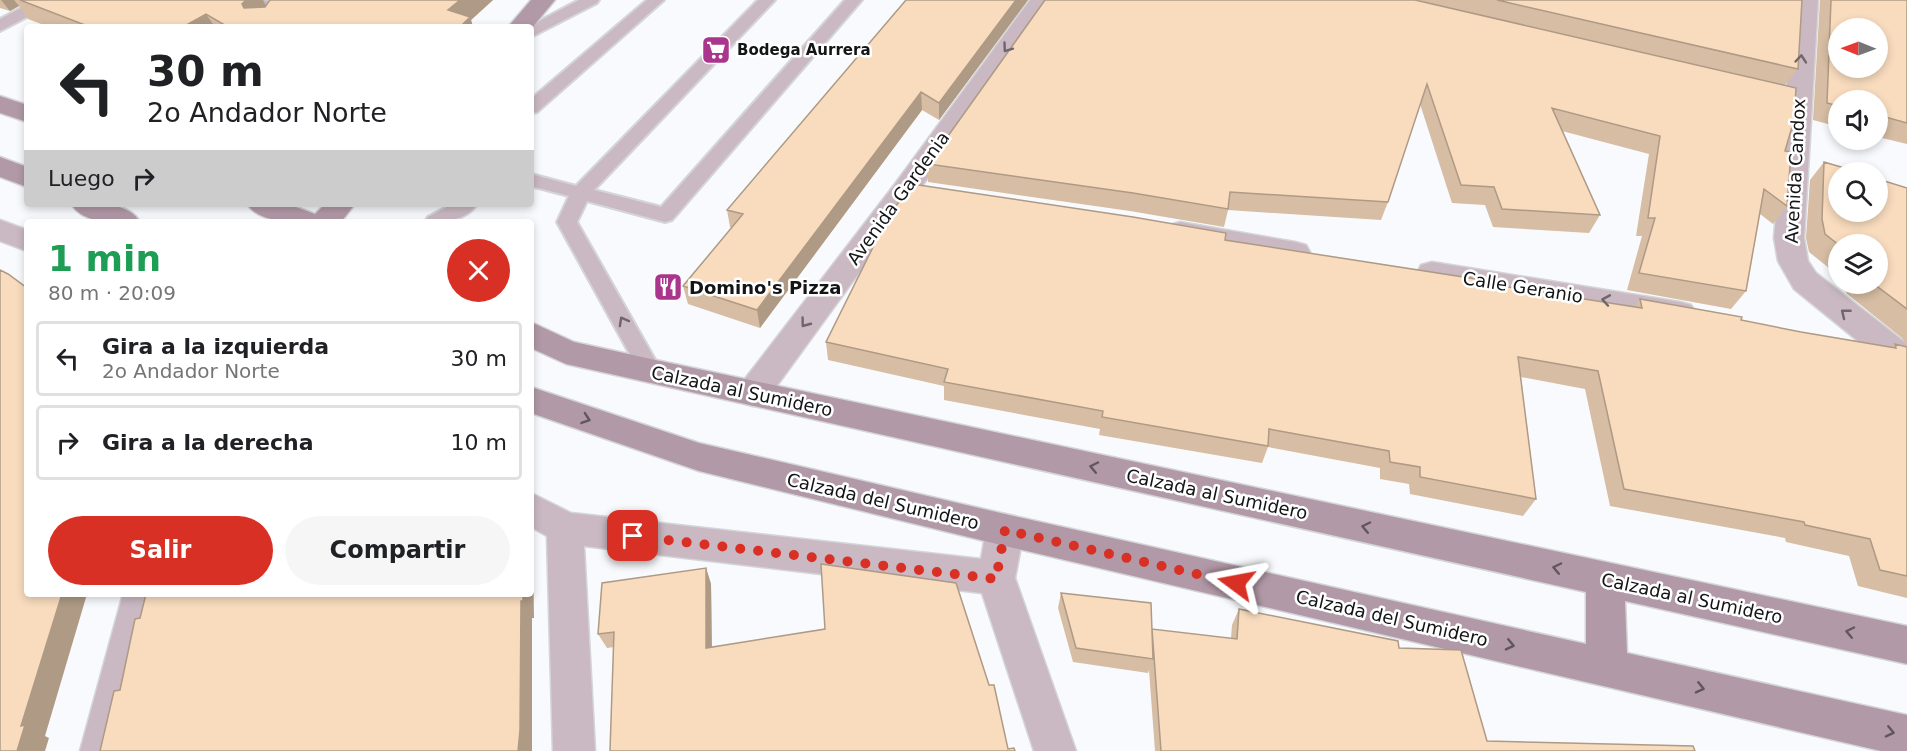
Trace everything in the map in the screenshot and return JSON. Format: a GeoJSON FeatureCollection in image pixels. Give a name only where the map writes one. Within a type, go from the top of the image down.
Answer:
{"type":"FeatureCollection","features":[{"type":"Feature","properties":{"kind":"main road"},"geometry":{"type":"LineString","coordinates":[[523,24],[544,3]]}},
{"type":"Feature","properties":{"kind":"main road"},"geometry":{"type":"LineString","coordinates":[[0,104],[24,113]]}},
{"type":"Feature","properties":{"kind":"main road"},"geometry":{"type":"LineString","coordinates":[[0,166],[24,177]]}},
{"type":"Feature","properties":{"kind":"main road"},"geometry":{"type":"LineString","coordinates":[[92,207],[119,219]]}},
{"type":"Feature","properties":{"kind":"main road"},"geometry":{"type":"LineString","coordinates":[[269,207],[299,219]]}},
{"type":"Feature","properties":{"kind":"main road"},"geometry":{"type":"LineString","coordinates":[[327,219],[338,207]]}},
{"type":"Feature","properties":{"kind":"main road","name":"Calzada al Sumidero"},"geometry":{"type":"LineString","coordinates":[[534,336],[566,352],[651,372],[1907,645]]}},
{"type":"Feature","properties":{"kind":"main road","name":"Calzada del Sumidero"},"geometry":{"type":"LineString","coordinates":[[534,401],[699,457],[1005,530],[1907,736]]}},
{"type":"Feature","properties":{"kind":"main road"},"geometry":{"type":"LineString","coordinates":[[1605,578],[1607,667]]}},
{"type":"Feature","properties":{"kind":"street","name":"Avenida Gardenia"},"geometry":{"type":"LineString","coordinates":[[753,393],[905,190],[1042,0]]}},
{"type":"Feature","properties":{"kind":"street","name":"Avenida Candox"},"geometry":{"type":"LineString","coordinates":[[1806,0],[1787,97],[1789,238],[1793,261],[1805,281],[1899,356]]}},
{"type":"Feature","properties":{"kind":"street"},"geometry":{"type":"LineString","coordinates":[[905,190],[940,196]]}},
{"type":"Feature","properties":{"kind":"street"},"geometry":{"type":"LineString","coordinates":[[1153,227],[1323,257]]}},
{"type":"Feature","properties":{"kind":"street"},"geometry":{"type":"LineString","coordinates":[[0,230],[24,240]]}},
{"type":"Feature","properties":{"kind":"street","name":"Calle Geranio"},"geometry":{"type":"LineString","coordinates":[[1402,269],[1560,292],[1708,318]]}},
{"type":"Feature","properties":{"kind":"street"},"geometry":{"type":"LineString","coordinates":[[1834,340],[1899,356]]}},
{"type":"Feature","properties":{"kind":"street"},"geometry":{"type":"LineString","coordinates":[[534,510],[565,528],[996,579]]}},
{"type":"Feature","properties":{"kind":"street"},"geometry":{"type":"LineString","coordinates":[[565,528],[574,751]]}},
{"type":"Feature","properties":{"kind":"street"},"geometry":{"type":"LineString","coordinates":[[1005,530],[996,579],[1055,751]]}},
{"type":"Feature","properties":{"kind":"street"},"geometry":{"type":"LineString","coordinates":[[101,751],[141,597]]}},
{"type":"Feature","properties":{"kind":"lane"},"geometry":{"type":"LineString","coordinates":[[0,26],[48,0]]}},
{"type":"Feature","properties":{"kind":"lane"},"geometry":{"type":"LineString","coordinates":[[256,0],[283,8],[269,24]]}},
{"type":"Feature","properties":{"kind":"lane"},"geometry":{"type":"LineString","coordinates":[[534,30],[591,0]]}},
{"type":"Feature","properties":{"kind":"lane"},"geometry":{"type":"LineString","coordinates":[[534,105],[656,0]]}},
{"type":"Feature","properties":{"kind":"lane"},"geometry":{"type":"LineString","coordinates":[[651,372],[567,222],[581,192],[767,0]]}},
{"type":"Feature","properties":{"kind":"lane"},"geometry":{"type":"LineString","coordinates":[[534,181],[665,215],[854,0]]}},
{"type":"Feature","properties":{"kind":"lane"},"geometry":{"type":"LineString","coordinates":[[440,219],[462,207]]}},
{"type":"Feature","properties":{"kind":"building"},"geometry":{"type":"Polygon","coordinates":[[[20,0],[246,0],[242,4],[244,8],[265,7],[270,0],[460,0],[448,10],[470,17],[463,24],[223,24],[206,14],[188,24],[82,24],[20,0]]]}},
{"type":"Feature","properties":{"kind":"building"},"geometry":{"type":"Polygon","coordinates":[[[906,0],[1016,0],[939,103],[921,92],[757,310],[683,286],[743,214],[727,210],[906,0]]]}},
{"type":"Feature","properties":{"kind":"building"},"geometry":{"type":"Polygon","coordinates":[[[1045,0],[1415,0],[1796,88],[1794,120],[1785,151],[1791,152],[1787,206],[1764,189],[1746,291],[1639,273],[1655,218],[1648,218],[1660,136],[1552,108],[1600,215],[1502,209],[1494,187],[1461,185],[1427,84],[1388,202],[1230,192],[1228,209],[928,164],[1045,0]]]}},
{"type":"Feature","properties":{"kind":"building"},"geometry":{"type":"Polygon","coordinates":[[[1497,0],[1802,0],[1798,69],[1497,0]]]}},
{"type":"Feature","properties":{"kind":"building"},"geometry":{"type":"Polygon","coordinates":[[[1831,0],[1907,0],[1907,123],[1888,118],[1888,90],[1828,90],[1827,103],[1828,77],[1888,78],[1888,18],[1830,18],[1831,0]]]}},
{"type":"Feature","properties":{"kind":"building"},"geometry":{"type":"Polygon","coordinates":[[[1824,162],[1828,163],[1828,222],[1888,222],[1888,182],[1907,188],[1907,309],[1887,294],[1888,234],[1828,234],[1828,236],[1825,234],[1822,219],[1824,162]]]}},
{"type":"Feature","properties":{"kind":"building"},"geometry":{"type":"Polygon","coordinates":[[[912,184],[1226,233],[1225,240],[1476,279],[1476,282],[1642,308],[1640,299],[1742,317],[1741,320],[1801,332],[1896,348],[1895,344],[1907,347],[1907,576],[1880,570],[1870,539],[1805,525],[1804,522],[1624,489],[1598,371],[1518,357],[1536,499],[1420,477],[1420,467],[1390,462],[1389,451],[1269,429],[1268,446],[1102,417],[1103,411],[944,382],[948,369],[826,342],[888,217],[912,184]]]}},
{"type":"Feature","properties":{"kind":"building"},"geometry":{"type":"Polygon","coordinates":[[[0,270],[24,286],[24,597],[61,597],[21,726],[25,725],[17,751],[0,751],[0,270]]]}},
{"type":"Feature","properties":{"kind":"building"},"geometry":{"type":"Polygon","coordinates":[[[821,564],[956,583],[989,685],[994,685],[1008,749],[1014,748],[1015,751],[610,751],[614,632],[598,634],[602,583],[706,568],[706,648],[825,629],[821,564]]]}},
{"type":"Feature","properties":{"kind":"building"},"geometry":{"type":"Polygon","coordinates":[[[1061,593],[1151,603],[1153,659],[1076,648],[1061,593]]]}},
{"type":"Feature","properties":{"kind":"building"},"geometry":{"type":"Polygon","coordinates":[[[145,597],[523,597],[521,601],[518,751],[100,751],[114,691],[120,690],[135,619],[140,618],[145,597]]]}},
{"type":"Feature","properties":{"kind":"building"},"geometry":{"type":"Polygon","coordinates":[[[1239,609],[1398,641],[1399,648],[1461,650],[1487,741],[1693,746],[1695,751],[1161,751],[1152,629],[1237,639],[1239,609]]]}},
{"type":"Feature","properties":{"kind":"place","name":"Bodega Aurrera"},"geometry":{"type":"Point","coordinates":[716,50]}},
{"type":"Feature","properties":{"kind":"place","name":"Domino's Pizza"},"geometry":{"type":"Point","coordinates":[668,287]}},
{"type":"Feature","properties":{"kind":"route"},"geometry":{"type":"LineString","coordinates":[[633,536],[996,579],[1005,530],[1236,583]]}}]}
